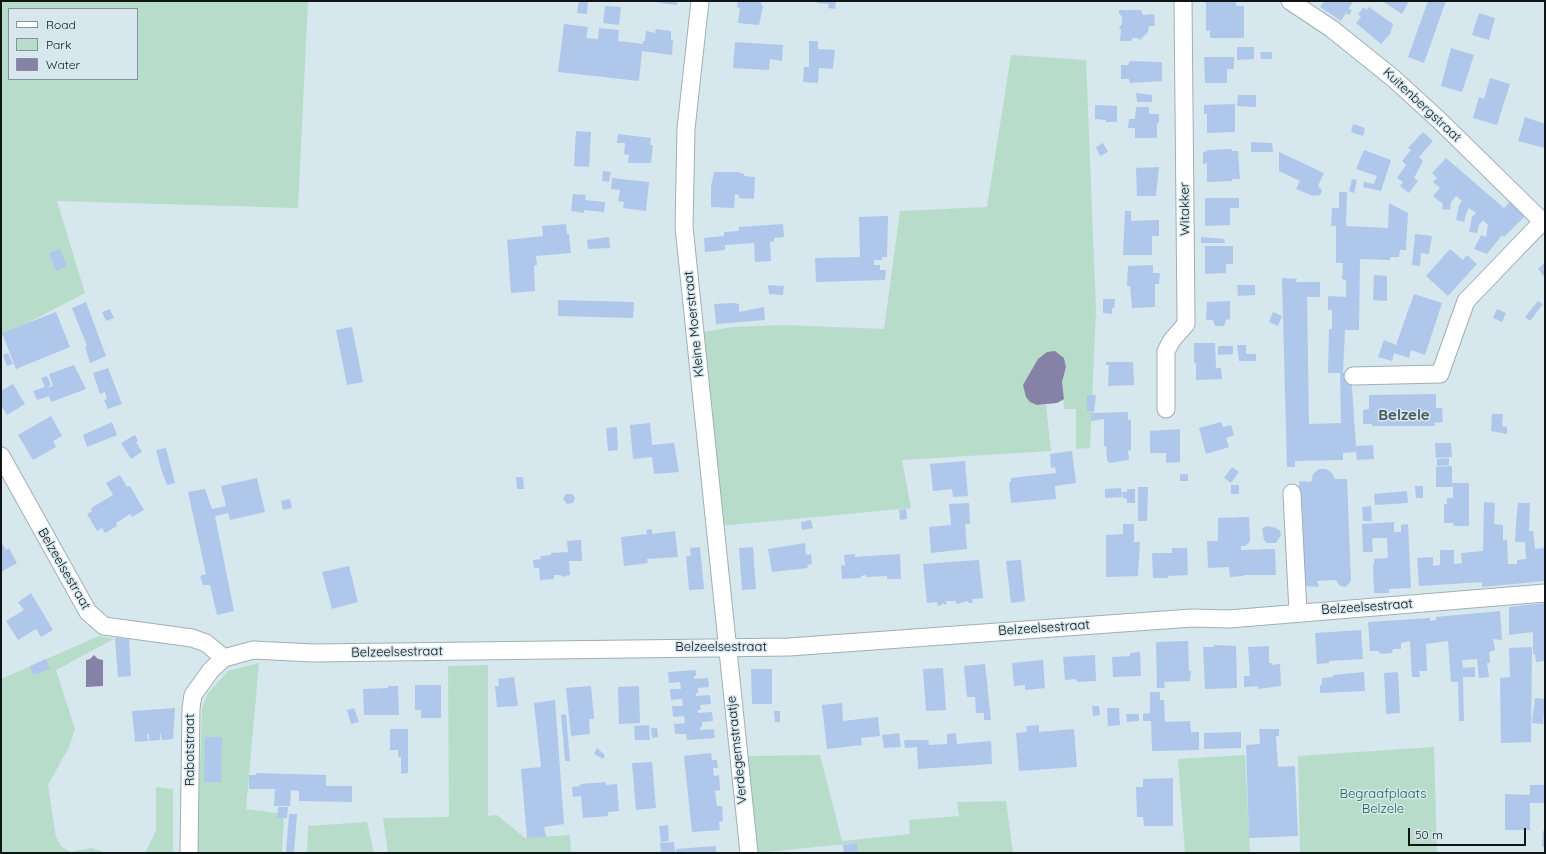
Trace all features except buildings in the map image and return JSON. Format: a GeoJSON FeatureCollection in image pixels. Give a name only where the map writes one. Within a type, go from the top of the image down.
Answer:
{"type":"FeatureCollection","features":[{"type":"Feature","properties":{"kind":"street","name":"Kleine Moerstraat"},"geometry":{"type":"LineString","coordinates":[[700,1],[686,129],[684,227],[727,647]]}},
{"type":"Feature","properties":{"kind":"street","name":"Witakker"},"geometry":{"type":"LineString","coordinates":[[1166,409],[1166,351],[1172,340],[1186,324],[1183,1]]}},
{"type":"Feature","properties":{"kind":"street","name":"Kuitenbergstraat"},"geometry":{"type":"LineString","coordinates":[[1290,1],[1337,33],[1393,78],[1439,120],[1544,223],[1466,300],[1440,374],[1353,376]]}},
{"type":"Feature","properties":{"kind":"street","name":"Belzeelsestraat"},"geometry":{"type":"LineString","coordinates":[[1,456],[88,612],[104,626],[192,638],[206,644],[224,658],[253,650],[313,654],[789,647],[1176,619],[1229,619],[1298,612],[1545,593]]}},
{"type":"Feature","properties":{"kind":"street"},"geometry":{"type":"LineString","coordinates":[[1292,493],[1298,612]]}},
{"type":"Feature","properties":{"kind":"street","name":"Verdegemstraatje"},"geometry":{"type":"LineString","coordinates":[[727,647],[749,853]]}},
{"type":"Feature","properties":{"kind":"street","name":"Rabotstraat"},"geometry":{"type":"LineString","coordinates":[[189,853],[191,708],[193,695],[200,683],[224,658]]}},
{"type":"Feature","properties":{"kind":"green space"},"geometry":{"type":"Polygon","coordinates":[[[1,1],[308,1],[298,208],[57,201],[85,293],[1,337],[1,1]]]}},
{"type":"Feature","properties":{"kind":"green space"},"geometry":{"type":"Polygon","coordinates":[[[1011,55],[1086,60],[1096,310],[1090,448],[1076,449],[1076,409],[1064,409],[1062,382],[1066,367],[1064,358],[1055,351],[1037,405],[1046,405],[1051,451],[902,460],[911,508],[720,526],[703,332],[733,327],[784,325],[884,329],[900,211],[987,207],[1011,55]]]}},
{"type":"Feature","properties":{"kind":"green space"},"geometry":{"type":"Polygon","coordinates":[[[99,636],[114,639],[56,670],[75,729],[69,747],[48,785],[56,837],[61,846],[70,852],[91,848],[107,853],[1,853],[1,679],[99,636]]]}},
{"type":"Feature","properties":{"kind":"green space"},"geometry":{"type":"Polygon","coordinates":[[[259,663],[246,809],[284,814],[282,853],[197,853],[202,708],[208,693],[228,671],[259,663]]]}},
{"type":"Feature","properties":{"kind":"green space"},"geometry":{"type":"Polygon","coordinates":[[[488,665],[488,816],[497,815],[525,838],[570,835],[571,853],[388,853],[383,818],[449,817],[448,666],[488,665]]]}},
{"type":"Feature","properties":{"kind":"green space","name":"Begraafplaats Belzele"},"geometry":{"type":"Polygon","coordinates":[[[1434,747],[1437,853],[1300,853],[1298,756],[1434,747]]]}},
{"type":"Feature","properties":{"kind":"green space"},"geometry":{"type":"Polygon","coordinates":[[[820,755],[842,841],[910,834],[909,820],[959,816],[957,802],[1006,801],[1013,853],[858,853],[857,843],[756,853],[747,756],[820,755]]]}},
{"type":"Feature","properties":{"kind":"green space"},"geometry":{"type":"Polygon","coordinates":[[[1245,755],[1250,853],[1185,853],[1178,759],[1245,755]]]}},
{"type":"Feature","properties":{"kind":"green space"},"geometry":{"type":"Polygon","coordinates":[[[156,787],[173,789],[173,853],[145,853],[156,831],[156,787]]]}},
{"type":"Feature","properties":{"kind":"green space"},"geometry":{"type":"Polygon","coordinates":[[[367,822],[374,853],[307,853],[308,826],[367,822]]]}},
{"type":"Feature","properties":{"kind":"water"},"geometry":{"type":"Polygon","coordinates":[[[1055,351],[1064,358],[1066,367],[1062,382],[1064,399],[1057,403],[1037,405],[1030,402],[1026,397],[1023,385],[1038,359],[1047,352],[1055,351]]]}},
{"type":"Feature","properties":{"kind":"water"},"geometry":{"type":"Polygon","coordinates":[[[94,655],[98,659],[103,660],[103,686],[86,687],[86,660],[90,659],[94,655]]]}},
{"type":"Feature","properties":{"kind":"district","name":"Belzele"},"geometry":{"type":"Point","coordinates":[1404,415]}}]}
